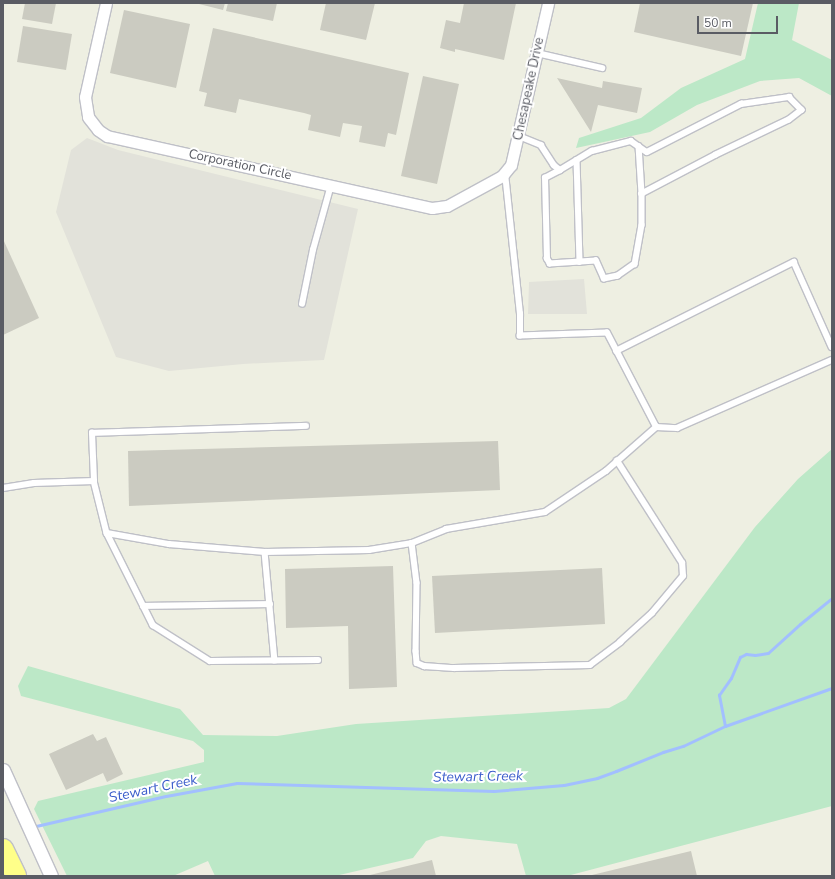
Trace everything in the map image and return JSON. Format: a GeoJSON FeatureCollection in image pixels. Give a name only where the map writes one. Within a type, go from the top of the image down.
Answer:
{"type":"FeatureCollection","features":[{"type":"Feature","properties":{"kind":"highway"},"geometry":{"type":"LineString","coordinates":[[3,849],[16,876]]}},
{"type":"Feature","properties":{"kind":"street","name":"Corporation Circle"},"geometry":{"type":"LineString","coordinates":[[106,3],[85,97],[88,117],[98,130],[112,137],[331,184],[432,208],[442,207],[505,173]]}},
{"type":"Feature","properties":{"kind":"street","name":"Chesapeake Drive"},"geometry":{"type":"LineString","coordinates":[[505,173],[511,165],[519,136],[548,3]]}},
{"type":"Feature","properties":{"kind":"street"},"geometry":{"type":"LineString","coordinates":[[3,770],[51,876]]}},
{"type":"Feature","properties":{"kind":"lane"},"geometry":{"type":"LineString","coordinates":[[537,53],[602,68]]}},
{"type":"Feature","properties":{"kind":"lane"},"geometry":{"type":"LineString","coordinates":[[639,146],[642,225],[635,264],[618,276],[604,279],[596,262],[550,264],[546,259],[545,178],[592,151],[631,141],[639,146],[647,152],[741,104],[788,97],[802,110],[789,120],[716,155],[642,194]]}},
{"type":"Feature","properties":{"kind":"lane"},"geometry":{"type":"LineString","coordinates":[[519,136],[541,145],[554,165],[560,170]]}},
{"type":"Feature","properties":{"kind":"lane"},"geometry":{"type":"LineString","coordinates":[[577,160],[580,262]]}},
{"type":"Feature","properties":{"kind":"lane"},"geometry":{"type":"LineString","coordinates":[[505,173],[520,314],[520,336],[607,333],[656,427]]}},
{"type":"Feature","properties":{"kind":"lane"},"geometry":{"type":"LineString","coordinates":[[302,304],[313,250],[331,184]]}},
{"type":"Feature","properties":{"kind":"lane"},"geometry":{"type":"LineString","coordinates":[[616,351],[794,262],[832,347]]}},
{"type":"Feature","properties":{"kind":"lane"},"geometry":{"type":"LineString","coordinates":[[107,533],[169,544],[265,552],[369,550],[412,543],[446,529],[545,512],[606,471],[656,427],[678,428],[832,360]]}},
{"type":"Feature","properties":{"kind":"lane"},"geometry":{"type":"LineString","coordinates":[[306,426],[92,433],[94,481],[107,533],[153,625],[210,661],[318,660]]}},
{"type":"Feature","properties":{"kind":"lane"},"geometry":{"type":"LineString","coordinates":[[412,543],[416,583],[417,663],[424,666],[454,668],[590,665],[620,642],[652,613],[683,576],[682,563],[617,461]]}},
{"type":"Feature","properties":{"kind":"lane"},"geometry":{"type":"LineString","coordinates":[[3,488],[34,483],[94,481]]}},
{"type":"Feature","properties":{"kind":"lane"},"geometry":{"type":"LineString","coordinates":[[265,552],[276,661]]}},
{"type":"Feature","properties":{"kind":"lane"},"geometry":{"type":"LineString","coordinates":[[143,606],[270,604]]}},
{"type":"Feature","properties":{"kind":"shaded area"},"geometry":{"type":"Polygon","coordinates":[[[87,138],[118,150],[358,209],[324,360],[243,364],[169,371],[116,357],[56,212],[71,150],[87,138]]]}},
{"type":"Feature","properties":{"kind":"shaded area"},"geometry":{"type":"Polygon","coordinates":[[[584,279],[587,314],[528,314],[529,282],[584,279]]]}},
{"type":"Feature","properties":{"kind":"green space"},"geometry":{"type":"Polygon","coordinates":[[[758,3],[799,3],[792,40],[832,60],[832,96],[799,78],[760,81],[697,105],[650,132],[576,148],[579,138],[641,118],[681,88],[745,59],[758,3]]]}},
{"type":"Feature","properties":{"kind":"green space"},"geometry":{"type":"Polygon","coordinates":[[[832,449],[832,806],[567,876],[526,876],[517,844],[441,836],[426,841],[413,858],[335,876],[215,876],[208,861],[173,876],[67,876],[34,809],[38,801],[204,762],[204,750],[193,741],[21,696],[18,686],[28,666],[180,709],[203,735],[277,736],[356,724],[609,708],[626,699],[755,527],[798,479],[832,449]]]}},
{"type":"Feature","properties":{"kind":"building"},"geometry":{"type":"Polygon","coordinates":[[[25,3],[56,3],[52,24],[22,19],[25,3]]]}},
{"type":"Feature","properties":{"kind":"building"},"geometry":{"type":"Polygon","coordinates":[[[195,3],[225,3],[223,10],[195,3]]]}},
{"type":"Feature","properties":{"kind":"building"},"geometry":{"type":"Polygon","coordinates":[[[228,3],[277,3],[273,21],[226,11],[228,3]]]}},
{"type":"Feature","properties":{"kind":"building"},"geometry":{"type":"Polygon","coordinates":[[[326,3],[375,3],[366,40],[320,30],[326,3]]]}},
{"type":"Feature","properties":{"kind":"building"},"geometry":{"type":"Polygon","coordinates":[[[464,3],[516,3],[504,60],[455,49],[455,52],[440,48],[446,20],[460,23],[464,3]]]}},
{"type":"Feature","properties":{"kind":"building"},"geometry":{"type":"Polygon","coordinates":[[[640,3],[753,3],[741,56],[634,32],[640,3]]]}},
{"type":"Feature","properties":{"kind":"building"},"geometry":{"type":"Polygon","coordinates":[[[124,10],[190,24],[176,88],[110,73],[124,10]]]}},
{"type":"Feature","properties":{"kind":"building"},"geometry":{"type":"Polygon","coordinates":[[[23,26],[72,34],[66,70],[17,62],[23,26]]]}},
{"type":"Feature","properties":{"kind":"building"},"geometry":{"type":"Polygon","coordinates":[[[213,28],[409,73],[396,135],[388,133],[385,147],[359,142],[362,126],[343,123],[340,137],[308,130],[311,115],[304,113],[239,99],[236,113],[204,106],[207,93],[199,91],[213,28]]]}},
{"type":"Feature","properties":{"kind":"building"},"geometry":{"type":"Polygon","coordinates":[[[423,76],[459,84],[437,184],[401,176],[423,76]]]}},
{"type":"Feature","properties":{"kind":"building"},"geometry":{"type":"Polygon","coordinates":[[[557,78],[602,88],[603,81],[642,88],[637,113],[598,105],[591,132],[557,78]]]}},
{"type":"Feature","properties":{"kind":"building"},"geometry":{"type":"Polygon","coordinates":[[[3,239],[39,318],[3,335],[3,239]]]}},
{"type":"Feature","properties":{"kind":"building"},"geometry":{"type":"Polygon","coordinates":[[[498,441],[500,490],[129,506],[128,451],[498,441]]]}},
{"type":"Feature","properties":{"kind":"building"},"geometry":{"type":"Polygon","coordinates":[[[393,566],[397,687],[349,689],[348,626],[286,628],[285,569],[393,566]]]}},
{"type":"Feature","properties":{"kind":"building"},"geometry":{"type":"Polygon","coordinates":[[[602,568],[605,624],[435,633],[432,576],[602,568]]]}},
{"type":"Feature","properties":{"kind":"building"},"geometry":{"type":"Polygon","coordinates":[[[93,734],[97,741],[106,737],[123,774],[107,782],[103,773],[66,790],[49,754],[93,734]]]}},
{"type":"Feature","properties":{"kind":"building"},"geometry":{"type":"Polygon","coordinates":[[[691,851],[697,876],[592,876],[592,875],[691,851]]]}},
{"type":"Feature","properties":{"kind":"building"},"geometry":{"type":"Polygon","coordinates":[[[432,860],[436,876],[370,876],[370,875],[432,860]]]}},
{"type":"Feature","properties":{"kind":"waterway","name":"Stewart Creek"},"geometry":{"type":"LineString","coordinates":[[725,726],[719,695],[731,678],[740,657],[746,654],[755,655],[768,653],[832,598]]}},
{"type":"Feature","properties":{"kind":"waterway","name":"Stewart Creek"},"geometry":{"type":"LineString","coordinates":[[36,826],[166,796],[237,783],[494,791],[564,785],[597,778],[663,752],[683,746],[725,726],[832,688]]}}]}
